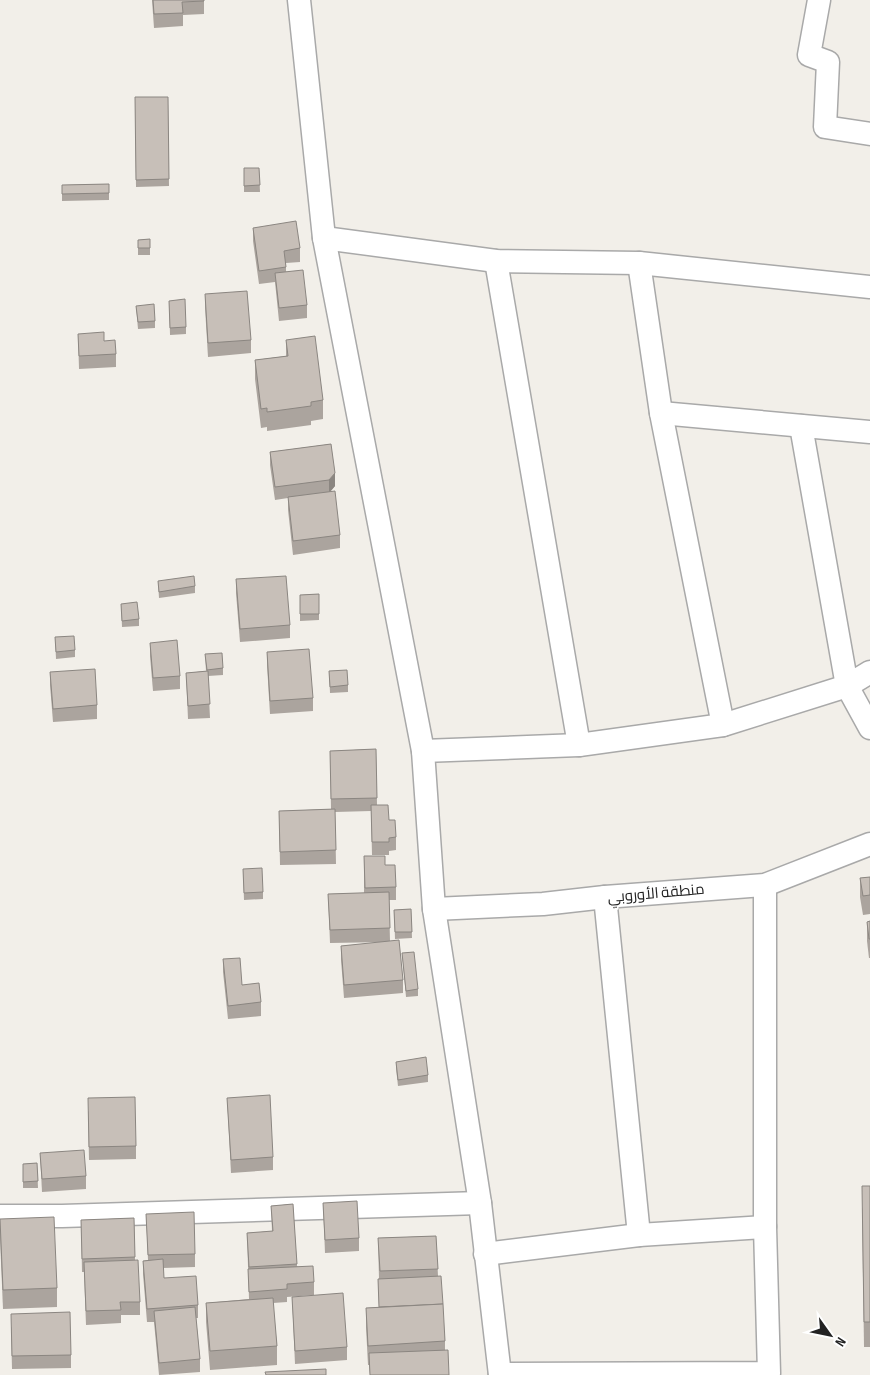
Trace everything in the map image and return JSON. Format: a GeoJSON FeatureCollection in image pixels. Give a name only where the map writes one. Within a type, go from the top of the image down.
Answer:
{"type":"FeatureCollection","features":[{"type":"Feature","properties":{"kind":"street"},"geometry":{"type":"LineString","coordinates":[[299,0],[324,238],[423,751],[434,909],[480,1203],[500,1375],[769,1373],[765,1227],[765,885]]}},
{"type":"Feature","properties":{"kind":"street"},"geometry":{"type":"LineString","coordinates":[[819,0],[809,55],[828,62],[825,127],[870,134]]}},
{"type":"Feature","properties":{"kind":"street"},"geometry":{"type":"LineString","coordinates":[[324,238],[496,260],[639,263],[870,287]]}},
{"type":"Feature","properties":{"kind":"street"},"geometry":{"type":"LineString","coordinates":[[496,260],[579,744]]}},
{"type":"Feature","properties":{"kind":"street"},"geometry":{"type":"LineString","coordinates":[[639,263],[661,413],[724,726]]}},
{"type":"Feature","properties":{"kind":"street"},"geometry":{"type":"LineString","coordinates":[[661,413],[870,432]]}},
{"type":"Feature","properties":{"kind":"street"},"geometry":{"type":"LineString","coordinates":[[800,426],[847,686],[870,728]]}},
{"type":"Feature","properties":{"kind":"street"},"geometry":{"type":"LineString","coordinates":[[423,751],[579,744],[724,726],[847,686],[870,672]]}},
{"type":"Feature","properties":{"kind":"street","name":"منطقة الأوروبي"},"geometry":{"type":"LineString","coordinates":[[434,909],[543,904],[605,897],[765,885],[870,844]]}},
{"type":"Feature","properties":{"kind":"street"},"geometry":{"type":"LineString","coordinates":[[605,897],[638,1235]]}},
{"type":"Feature","properties":{"kind":"street"},"geometry":{"type":"LineString","coordinates":[[0,1216],[72,1216],[480,1203]]}},
{"type":"Feature","properties":{"kind":"street"},"geometry":{"type":"LineString","coordinates":[[485,1254],[638,1235],[765,1227]]}},
{"type":"Feature","properties":{"kind":"building"},"geometry":{"type":"Polygon","coordinates":[[[153,0],[204,1],[182,2],[183,13],[154,14],[153,0]]]}},
{"type":"Feature","properties":{"kind":"building"},"geometry":{"type":"Polygon","coordinates":[[[135,97],[168,97],[169,179],[136,180],[135,97]]]}},
{"type":"Feature","properties":{"kind":"building"},"geometry":{"type":"Polygon","coordinates":[[[244,168],[259,168],[260,185],[244,186],[244,168]]]}},
{"type":"Feature","properties":{"kind":"building"},"geometry":{"type":"Polygon","coordinates":[[[109,184],[109,193],[62,194],[62,185],[109,184]]]}},
{"type":"Feature","properties":{"kind":"building"},"geometry":{"type":"Polygon","coordinates":[[[296,221],[300,248],[284,251],[286,267],[259,271],[253,228],[296,221]]]}},
{"type":"Feature","properties":{"kind":"building"},"geometry":{"type":"Polygon","coordinates":[[[150,239],[150,248],[138,248],[138,240],[150,239]]]}},
{"type":"Feature","properties":{"kind":"building"},"geometry":{"type":"Polygon","coordinates":[[[303,270],[307,305],[279,308],[275,273],[303,270]]]}},
{"type":"Feature","properties":{"kind":"building"},"geometry":{"type":"Polygon","coordinates":[[[247,291],[251,340],[208,343],[205,294],[247,291]]]}},
{"type":"Feature","properties":{"kind":"building"},"geometry":{"type":"Polygon","coordinates":[[[185,299],[186,327],[170,328],[169,301],[185,299]]]}},
{"type":"Feature","properties":{"kind":"building"},"geometry":{"type":"Polygon","coordinates":[[[154,304],[155,321],[138,322],[136,306],[154,304]]]}},
{"type":"Feature","properties":{"kind":"building"},"geometry":{"type":"Polygon","coordinates":[[[104,332],[104,341],[115,340],[116,354],[79,356],[78,334],[104,332]]]}},
{"type":"Feature","properties":{"kind":"building"},"geometry":{"type":"Polygon","coordinates":[[[315,336],[323,400],[311,402],[311,406],[267,412],[267,408],[261,409],[255,360],[288,356],[286,340],[315,336]]]}},
{"type":"Feature","properties":{"kind":"building"},"geometry":{"type":"Polygon","coordinates":[[[331,444],[335,473],[329,480],[275,487],[270,452],[331,444]]]}},
{"type":"Feature","properties":{"kind":"building"},"geometry":{"type":"Polygon","coordinates":[[[335,491],[340,535],[293,541],[288,497],[335,491]]]}},
{"type":"Feature","properties":{"kind":"building"},"geometry":{"type":"Polygon","coordinates":[[[194,576],[195,586],[159,592],[158,581],[194,576]]]}},
{"type":"Feature","properties":{"kind":"building"},"geometry":{"type":"Polygon","coordinates":[[[286,576],[290,625],[240,629],[236,579],[286,576]]]}},
{"type":"Feature","properties":{"kind":"building"},"geometry":{"type":"Polygon","coordinates":[[[319,594],[319,614],[300,614],[300,595],[319,594]]]}},
{"type":"Feature","properties":{"kind":"building"},"geometry":{"type":"Polygon","coordinates":[[[137,602],[139,619],[122,621],[121,604],[137,602]]]}},
{"type":"Feature","properties":{"kind":"building"},"geometry":{"type":"Polygon","coordinates":[[[74,636],[75,650],[56,652],[55,637],[74,636]]]}},
{"type":"Feature","properties":{"kind":"building"},"geometry":{"type":"Polygon","coordinates":[[[177,640],[180,676],[153,678],[150,643],[177,640]]]}},
{"type":"Feature","properties":{"kind":"building"},"geometry":{"type":"Polygon","coordinates":[[[309,649],[313,698],[270,701],[267,652],[309,649]]]}},
{"type":"Feature","properties":{"kind":"building"},"geometry":{"type":"Polygon","coordinates":[[[222,653],[223,668],[207,670],[205,654],[222,653]]]}},
{"type":"Feature","properties":{"kind":"building"},"geometry":{"type":"Polygon","coordinates":[[[95,669],[97,705],[53,709],[50,672],[95,669]]]}},
{"type":"Feature","properties":{"kind":"building"},"geometry":{"type":"Polygon","coordinates":[[[347,670],[348,685],[330,687],[329,671],[347,670]]]}},
{"type":"Feature","properties":{"kind":"building"},"geometry":{"type":"Polygon","coordinates":[[[208,671],[210,704],[188,706],[186,673],[208,671]]]}},
{"type":"Feature","properties":{"kind":"building"},"geometry":{"type":"Polygon","coordinates":[[[376,749],[377,798],[331,799],[330,751],[376,749]]]}},
{"type":"Feature","properties":{"kind":"building"},"geometry":{"type":"Polygon","coordinates":[[[371,805],[388,805],[389,820],[395,820],[396,837],[389,838],[389,842],[372,842],[371,805]]]}},
{"type":"Feature","properties":{"kind":"building"},"geometry":{"type":"Polygon","coordinates":[[[335,809],[336,850],[280,852],[279,811],[335,809]]]}},
{"type":"Feature","properties":{"kind":"building"},"geometry":{"type":"Polygon","coordinates":[[[364,856],[385,856],[385,865],[395,865],[396,887],[365,888],[364,856]]]}},
{"type":"Feature","properties":{"kind":"building"},"geometry":{"type":"Polygon","coordinates":[[[262,868],[263,892],[244,893],[243,869],[262,868]]]}},
{"type":"Feature","properties":{"kind":"building"},"geometry":{"type":"Polygon","coordinates":[[[870,877],[870,895],[863,896],[860,878],[870,877]]]}},
{"type":"Feature","properties":{"kind":"building"},"geometry":{"type":"Polygon","coordinates":[[[389,892],[390,928],[330,930],[328,894],[389,892]]]}},
{"type":"Feature","properties":{"kind":"building"},"geometry":{"type":"Polygon","coordinates":[[[411,909],[412,932],[395,932],[394,910],[411,909]]]}},
{"type":"Feature","properties":{"kind":"building"},"geometry":{"type":"Polygon","coordinates":[[[870,921],[870,939],[869,939],[867,922],[870,921]]]}},
{"type":"Feature","properties":{"kind":"building"},"geometry":{"type":"Polygon","coordinates":[[[399,940],[403,980],[344,985],[341,946],[399,940]]]}},
{"type":"Feature","properties":{"kind":"building"},"geometry":{"type":"Polygon","coordinates":[[[414,952],[418,989],[406,991],[402,953],[414,952]]]}},
{"type":"Feature","properties":{"kind":"building"},"geometry":{"type":"Polygon","coordinates":[[[240,958],[242,985],[259,983],[261,1002],[228,1006],[223,959],[240,958]]]}},
{"type":"Feature","properties":{"kind":"building"},"geometry":{"type":"Polygon","coordinates":[[[426,1057],[428,1075],[398,1080],[396,1062],[426,1057]]]}},
{"type":"Feature","properties":{"kind":"building"},"geometry":{"type":"Polygon","coordinates":[[[270,1095],[273,1157],[231,1160],[227,1098],[270,1095]]]}},
{"type":"Feature","properties":{"kind":"building"},"geometry":{"type":"Polygon","coordinates":[[[135,1097],[136,1146],[89,1147],[88,1098],[135,1097]]]}},
{"type":"Feature","properties":{"kind":"building"},"geometry":{"type":"Polygon","coordinates":[[[84,1150],[86,1176],[42,1179],[40,1153],[84,1150]]]}},
{"type":"Feature","properties":{"kind":"building"},"geometry":{"type":"Polygon","coordinates":[[[37,1163],[38,1181],[23,1182],[23,1164],[37,1163]]]}},
{"type":"Feature","properties":{"kind":"building"},"geometry":{"type":"Polygon","coordinates":[[[862,1186],[870,1186],[870,1322],[864,1322],[862,1186]]]}},
{"type":"Feature","properties":{"kind":"building"},"geometry":{"type":"Polygon","coordinates":[[[357,1201],[359,1238],[325,1240],[323,1203],[357,1201]]]}},
{"type":"Feature","properties":{"kind":"building"},"geometry":{"type":"Polygon","coordinates":[[[293,1204],[297,1264],[249,1267],[247,1233],[273,1231],[271,1206],[293,1204]]]}},
{"type":"Feature","properties":{"kind":"building"},"geometry":{"type":"Polygon","coordinates":[[[194,1212],[195,1254],[148,1255],[146,1214],[194,1212]]]}},
{"type":"Feature","properties":{"kind":"building"},"geometry":{"type":"Polygon","coordinates":[[[54,1217],[57,1288],[3,1290],[0,1219],[54,1217]]]}},
{"type":"Feature","properties":{"kind":"building"},"geometry":{"type":"Polygon","coordinates":[[[134,1218],[135,1257],[82,1259],[81,1220],[134,1218]]]}},
{"type":"Feature","properties":{"kind":"building"},"geometry":{"type":"Polygon","coordinates":[[[436,1236],[438,1269],[380,1271],[378,1238],[436,1236]]]}},
{"type":"Feature","properties":{"kind":"building"},"geometry":{"type":"Polygon","coordinates":[[[163,1259],[164,1278],[196,1276],[198,1305],[147,1309],[143,1261],[163,1259]]]}},
{"type":"Feature","properties":{"kind":"building"},"geometry":{"type":"Polygon","coordinates":[[[138,1260],[140,1302],[120,1302],[121,1310],[86,1311],[84,1262],[138,1260]]]}},
{"type":"Feature","properties":{"kind":"building"},"geometry":{"type":"Polygon","coordinates":[[[313,1266],[314,1282],[287,1284],[287,1289],[249,1292],[248,1269],[313,1266]]]}},
{"type":"Feature","properties":{"kind":"building"},"geometry":{"type":"Polygon","coordinates":[[[441,1276],[443,1304],[379,1307],[378,1279],[441,1276]]]}},
{"type":"Feature","properties":{"kind":"building"},"geometry":{"type":"Polygon","coordinates":[[[343,1293],[347,1347],[295,1351],[292,1297],[343,1293]]]}},
{"type":"Feature","properties":{"kind":"building"},"geometry":{"type":"Polygon","coordinates":[[[273,1298],[277,1346],[210,1351],[206,1303],[273,1298]]]}},
{"type":"Feature","properties":{"kind":"building"},"geometry":{"type":"Polygon","coordinates":[[[443,1304],[445,1341],[368,1346],[366,1308],[443,1304]]]}},
{"type":"Feature","properties":{"kind":"building"},"geometry":{"type":"Polygon","coordinates":[[[195,1307],[200,1359],[159,1363],[154,1311],[195,1307]]]}},
{"type":"Feature","properties":{"kind":"building"},"geometry":{"type":"Polygon","coordinates":[[[70,1312],[71,1355],[12,1356],[11,1314],[70,1312]]]}},
{"type":"Feature","properties":{"kind":"building"},"geometry":{"type":"Polygon","coordinates":[[[448,1350],[449,1375],[370,1375],[369,1353],[448,1350]]]}},
{"type":"Feature","properties":{"kind":"building"},"geometry":{"type":"Polygon","coordinates":[[[326,1369],[326,1375],[266,1375],[265,1372],[326,1369]]]}}]}
